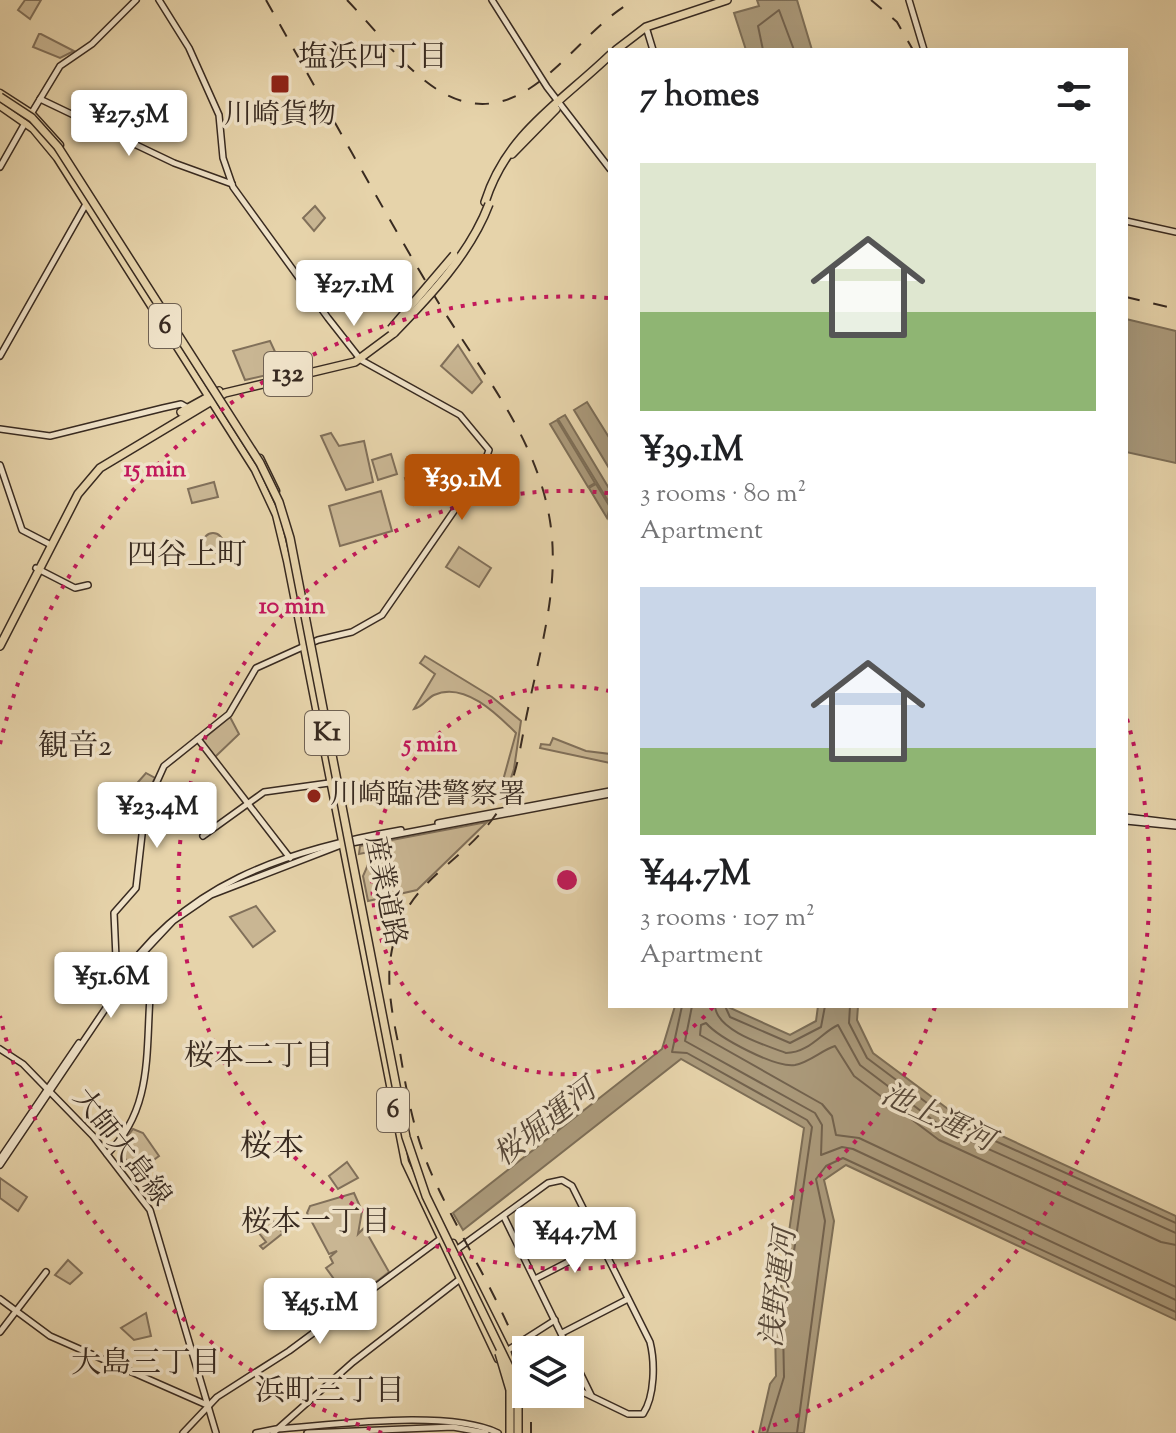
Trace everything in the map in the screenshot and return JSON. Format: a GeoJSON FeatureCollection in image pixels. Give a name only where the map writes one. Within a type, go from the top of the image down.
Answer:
{"type":"FeatureCollection","features":[{"type":"Feature","properties":{"kind":"highway"},"geometry":{"type":"LineString","coordinates":[[619,48],[646,27],[727,0]]}},
{"type":"Feature","properties":{"kind":"highway","name":"132"},"geometry":{"type":"LineString","coordinates":[[0,637],[78,494],[93,474],[219,393],[359,358],[392,331],[444,277],[473,238],[510,156],[559,103],[608,57]]}},
{"type":"Feature","properties":{"kind":"highway","name":"K1"},"geometry":{"type":"LineString","coordinates":[[1,99],[33,125],[56,151],[257,466],[278,512],[401,1138],[423,1198],[502,1362],[511,1398],[509,1433]]}},
{"type":"Feature","properties":{"kind":"highway","name":"K1"},"geometry":{"type":"LineString","coordinates":[[1,99],[36,122],[64,155],[260,463],[279,502],[293,553],[406,1140],[426,1196],[507,1361],[518,1399],[519,1433]]}},
{"type":"Feature","properties":{"kind":"highway","name":"132"},"geometry":{"type":"LineString","coordinates":[[50,544],[75,491],[90,472],[188,408],[210,398]]}},
{"type":"Feature","properties":{"kind":"highway","name":"132"},"geometry":{"type":"LineString","coordinates":[[0,646],[37,569]]}},
{"type":"Feature","properties":{"kind":"main road","name":"産業道路"},"geometry":{"type":"LineString","coordinates":[[1,99],[31,113],[56,139],[272,479],[292,540],[416,1165],[512,1362]]}},
{"type":"Feature","properties":{"kind":"main road","name":"産業道路"},"geometry":{"type":"LineString","coordinates":[[1,99],[47,145],[261,480],[276,515],[405,1162],[498,1359],[507,1392],[509,1433]]}},
{"type":"Feature","properties":{"kind":"main road","name":"産業道路"},"geometry":{"type":"LineString","coordinates":[[519,1433],[521,1408]]}},
{"type":"Feature","properties":{"kind":"street"},"geometry":{"type":"LineString","coordinates":[[0,167],[60,66],[92,44],[136,0]]}},
{"type":"Feature","properties":{"kind":"street"},"geometry":{"type":"LineString","coordinates":[[107,1154],[133,1122],[144,1089],[150,992],[147,983],[116,958],[114,913],[136,888],[145,808],[164,766],[230,713],[251,672],[313,642],[352,632],[382,615],[481,472],[489,450],[460,415],[359,358],[232,184],[224,161],[219,115],[189,48],[159,0]]}},
{"type":"Feature","properties":{"kind":"street"},"geometry":{"type":"LineString","coordinates":[[492,0],[559,103],[608,166]]}},
{"type":"Feature","properties":{"kind":"street"},"geometry":{"type":"LineString","coordinates":[[909,0],[923,48]]}},
{"type":"Feature","properties":{"kind":"street"},"geometry":{"type":"LineString","coordinates":[[646,27],[652,48]]}},
{"type":"Feature","properties":{"kind":"street"},"geometry":{"type":"LineString","coordinates":[[40,99],[174,163],[232,184]]}},
{"type":"Feature","properties":{"kind":"street"},"geometry":{"type":"LineString","coordinates":[[0,356],[91,194]]}},
{"type":"Feature","properties":{"kind":"street"},"geometry":{"type":"LineString","coordinates":[[1128,221],[1176,232]]}},
{"type":"Feature","properties":{"kind":"street"},"geometry":{"type":"LineString","coordinates":[[121,258],[130,255]]}},
{"type":"Feature","properties":{"kind":"street"},"geometry":{"type":"LineString","coordinates":[[0,429],[50,436],[171,406],[184,405],[188,408]]}},
{"type":"Feature","properties":{"kind":"street"},"geometry":{"type":"LineString","coordinates":[[0,465],[22,530],[50,544]]}},
{"type":"Feature","properties":{"kind":"street"},"geometry":{"type":"LineString","coordinates":[[37,569],[75,588],[88,585]]}},
{"type":"Feature","properties":{"kind":"street"},"geometry":{"type":"LineString","coordinates":[[198,739],[290,858]]}},
{"type":"Feature","properties":{"kind":"street"},"geometry":{"type":"LineString","coordinates":[[203,836],[246,802],[266,791],[329,783]]}},
{"type":"Feature","properties":{"kind":"street"},"geometry":{"type":"LineString","coordinates":[[0,1165],[129,969],[155,935],[192,903],[240,876],[340,843],[608,792]]}},
{"type":"Feature","properties":{"kind":"street"},"geometry":{"type":"LineString","coordinates":[[352,841],[608,792]]}},
{"type":"Feature","properties":{"kind":"street"},"geometry":{"type":"LineString","coordinates":[[1128,819],[1176,825]]}},
{"type":"Feature","properties":{"kind":"street"},"geometry":{"type":"LineString","coordinates":[[129,969],[173,921],[211,895],[340,843]]}},
{"type":"Feature","properties":{"kind":"street"},"geometry":{"type":"LineString","coordinates":[[360,940],[369,935]]}},
{"type":"Feature","properties":{"kind":"street","name":"大師大島線"},"geometry":{"type":"LineString","coordinates":[[0,1049],[23,1064],[49,1090],[107,1154],[154,1218],[216,1433]]}},
{"type":"Feature","properties":{"kind":"street"},"geometry":{"type":"LineString","coordinates":[[383,1062],[392,1055]]}},
{"type":"Feature","properties":{"kind":"street"},"geometry":{"type":"LineString","coordinates":[[386,1075],[396,1073]]}},
{"type":"Feature","properties":{"kind":"street"},"geometry":{"type":"LineString","coordinates":[[0,1159],[49,1090]]}},
{"type":"Feature","properties":{"kind":"street"},"geometry":{"type":"LineString","coordinates":[[456,1250],[548,1183],[562,1180],[572,1186],[653,1352],[647,1409],[637,1415],[628,1414],[584,1393]]}},
{"type":"Feature","properties":{"kind":"street"},"geometry":{"type":"LineString","coordinates":[[503,1217],[591,1396]]}},
{"type":"Feature","properties":{"kind":"street"},"geometry":{"type":"LineString","coordinates":[[183,1433],[208,1406],[448,1234]]}},
{"type":"Feature","properties":{"kind":"street"},"geometry":{"type":"LineString","coordinates":[[535,1279],[601,1245]]}},
{"type":"Feature","properties":{"kind":"street"},"geometry":{"type":"LineString","coordinates":[[0,1332],[46,1272]]}},
{"type":"Feature","properties":{"kind":"street"},"geometry":{"type":"LineString","coordinates":[[274,1431],[388,1333],[460,1279]]}},
{"type":"Feature","properties":{"kind":"street"},"geometry":{"type":"LineString","coordinates":[[0,1299],[50,1336],[208,1406]]}},
{"type":"Feature","properties":{"kind":"street"},"geometry":{"type":"LineString","coordinates":[[562,1333],[628,1299]]}},
{"type":"Feature","properties":{"kind":"street"},"geometry":{"type":"LineString","coordinates":[[498,1359],[555,1320]]}},
{"type":"Feature","properties":{"kind":"street"},"geometry":{"type":"LineString","coordinates":[[507,1392],[512,1390]]}},
{"type":"Feature","properties":{"kind":"street"},"geometry":{"type":"LineString","coordinates":[[256,1433],[445,1421],[476,1424],[498,1433]]}},
{"type":"Feature","properties":{"kind":"street"},"geometry":{"type":"LineString","coordinates":[[307,1433],[461,1427],[486,1433]]}},
{"type":"Feature","properties":{"kind":"shaded area"},"geometry":{"type":"Polygon","coordinates":[[[25,0],[41,0],[30,19],[18,10],[25,0]]]}},
{"type":"Feature","properties":{"kind":"shaded area"},"geometry":{"type":"Polygon","coordinates":[[[39,34],[74,51],[60,58],[33,47],[39,34]]]}},
{"type":"Feature","properties":{"kind":"shaded area"},"geometry":{"type":"Polygon","coordinates":[[[315,206],[325,218],[314,231],[303,218],[315,206]]]}},
{"type":"Feature","properties":{"kind":"shaded area"},"geometry":{"type":"Polygon","coordinates":[[[270,341],[284,371],[245,380],[233,351],[270,341]]]}},
{"type":"Feature","properties":{"kind":"shaded area"},"geometry":{"type":"Polygon","coordinates":[[[458,345],[482,382],[472,393],[441,366],[458,345]]]}},
{"type":"Feature","properties":{"kind":"shaded area"},"geometry":{"type":"Polygon","coordinates":[[[331,433],[339,446],[364,441],[373,482],[346,490],[321,436],[331,433]]]}},
{"type":"Feature","properties":{"kind":"shaded area"},"geometry":{"type":"Polygon","coordinates":[[[391,454],[397,474],[378,480],[372,460],[391,454]]]}},
{"type":"Feature","properties":{"kind":"shaded area"},"geometry":{"type":"Polygon","coordinates":[[[432,467],[440,496],[414,505],[405,478],[432,467]]]}},
{"type":"Feature","properties":{"kind":"shaded area"},"geometry":{"type":"Polygon","coordinates":[[[214,482],[218,497],[192,503],[188,489],[214,482]]]}},
{"type":"Feature","properties":{"kind":"shaded area"},"geometry":{"type":"Polygon","coordinates":[[[381,491],[392,531],[340,546],[329,506],[381,491]]]}},
{"type":"Feature","properties":{"kind":"shaded area"},"geometry":{"type":"Polygon","coordinates":[[[213,533],[220,536],[223,543],[220,550],[213,553],[206,550],[203,543],[206,536],[213,533]]]}},
{"type":"Feature","properties":{"kind":"shaded area"},"geometry":{"type":"Polygon","coordinates":[[[459,547],[491,568],[479,587],[446,567],[459,547]]]}},
{"type":"Feature","properties":{"kind":"shaded area"},"geometry":{"type":"Polygon","coordinates":[[[425,656],[492,697],[521,721],[514,769],[506,793],[499,795],[516,733],[479,702],[457,692],[434,695],[414,709],[435,674],[420,663],[425,656]]]}},
{"type":"Feature","properties":{"kind":"shaded area"},"geometry":{"type":"Polygon","coordinates":[[[230,717],[239,734],[215,757],[202,740],[230,717]]]}},
{"type":"Feature","properties":{"kind":"shaded area"},"geometry":{"type":"Polygon","coordinates":[[[553,738],[586,751],[608,754],[608,763],[540,748],[541,744],[550,745],[553,738]]]}},
{"type":"Feature","properties":{"kind":"shaded area"},"geometry":{"type":"Polygon","coordinates":[[[146,773],[155,778],[144,799],[131,790],[146,773]]]}},
{"type":"Feature","properties":{"kind":"shaded area"},"geometry":{"type":"Polygon","coordinates":[[[487,822],[417,890],[368,901],[363,876],[374,851],[359,854],[360,846],[487,822]]]}},
{"type":"Feature","properties":{"kind":"shaded area"},"geometry":{"type":"Polygon","coordinates":[[[256,906],[275,931],[253,947],[230,917],[256,906]]]}},
{"type":"Feature","properties":{"kind":"shaded area"},"geometry":{"type":"Polygon","coordinates":[[[133,1129],[143,1133],[159,1156],[136,1173],[118,1149],[133,1129]]]}},
{"type":"Feature","properties":{"kind":"shaded area"},"geometry":{"type":"Polygon","coordinates":[[[347,1162],[358,1178],[338,1189],[329,1176],[347,1162]]]}},
{"type":"Feature","properties":{"kind":"shaded area"},"geometry":{"type":"Polygon","coordinates":[[[0,1178],[27,1197],[18,1211],[0,1198],[0,1178]]]}},
{"type":"Feature","properties":{"kind":"shaded area"},"geometry":{"type":"Polygon","coordinates":[[[354,1193],[362,1211],[358,1234],[364,1228],[389,1272],[358,1296],[346,1281],[339,1286],[326,1268],[333,1263],[330,1257],[337,1251],[329,1254],[307,1213],[310,1206],[354,1193]]]}},
{"type":"Feature","properties":{"kind":"shaded area"},"geometry":{"type":"Polygon","coordinates":[[[270,1217],[283,1233],[263,1249],[260,1246],[266,1242],[255,1228],[270,1217]]]}},
{"type":"Feature","properties":{"kind":"shaded area"},"geometry":{"type":"Polygon","coordinates":[[[68,1260],[82,1273],[70,1284],[55,1275],[68,1260]]]}},
{"type":"Feature","properties":{"kind":"shaded area"},"geometry":{"type":"Polygon","coordinates":[[[146,1313],[151,1336],[134,1340],[121,1328],[146,1313]]]}},
{"type":"Feature","properties":{"kind":"water"},"geometry":{"type":"Polygon","coordinates":[[[757,0],[797,0],[811,48],[745,48],[734,13],[759,6],[757,0]]]}},
{"type":"Feature","properties":{"kind":"water"},"geometry":{"type":"Polygon","coordinates":[[[1128,319],[1176,331],[1176,463],[1128,452],[1128,319]]]}},
{"type":"Feature","properties":{"kind":"water"},"geometry":{"type":"Polygon","coordinates":[[[587,402],[608,436],[608,466],[574,410],[587,402]]]}},
{"type":"Feature","properties":{"kind":"water"},"geometry":{"type":"Polygon","coordinates":[[[565,415],[608,487],[608,501],[558,419],[565,415]]]}},
{"type":"Feature","properties":{"kind":"water"},"geometry":{"type":"Polygon","coordinates":[[[557,420],[595,483],[588,487],[550,424],[557,420]]]}},
{"type":"Feature","properties":{"kind":"water"},"geometry":{"type":"Polygon","coordinates":[[[596,484],[608,504],[607,518],[589,488],[596,484]]]}},
{"type":"Feature","properties":{"kind":"water","name":"池上運河"},"geometry":{"type":"Polygon","coordinates":[[[674,1008],[730,1008],[790,1035],[816,1021],[818,1008],[858,1008],[857,1020],[873,1053],[956,1115],[1176,1216],[1176,1320],[846,1165],[824,1180],[834,1221],[804,1433],[759,1433],[770,1384],[776,1376],[775,1329],[804,1128],[681,1059],[463,1230],[453,1213],[662,1049],[674,1008]]]}},
{"type":"Feature","properties":{"kind":"railway"},"geometry":{"type":"LineString","coordinates":[[266,0],[411,256],[518,429],[543,489],[550,521],[553,569],[548,615],[513,779],[494,817],[417,895],[405,913],[396,935],[389,973],[393,1019],[421,1147],[444,1201],[513,1336]]}},
{"type":"Feature","properties":{"kind":"railway"},"geometry":{"type":"LineString","coordinates":[[347,0],[390,48],[436,89],[461,101],[489,104],[518,95],[551,72],[601,24],[635,0]]}},
{"type":"Feature","properties":{"kind":"railway"},"geometry":{"type":"LineString","coordinates":[[871,0],[897,22],[912,48]]}},
{"type":"Feature","properties":{"kind":"railway"},"geometry":{"type":"LineString","coordinates":[[1128,297],[1176,309]]}},
{"type":"Feature","properties":{"kind":"railway"},"geometry":{"type":"LineString","coordinates":[[531,1408],[531,1433]]}},
{"type":"Feature","properties":{"kind":"place","name":"川崎貨物"},"geometry":{"type":"Point","coordinates":[280,84]}},
{"type":"Feature","properties":{"kind":"place","name":"川崎臨港警察署"},"geometry":{"type":"Point","coordinates":[314,796]}},
{"type":"Feature","properties":{"kind":"district","name":"塩浜四丁目"},"geometry":{"type":"Point","coordinates":[373,58]}},
{"type":"Feature","properties":{"kind":"district","name":"四谷上町"},"geometry":{"type":"Point","coordinates":[187,556]}},
{"type":"Feature","properties":{"kind":"district","name":"観音2"},"geometry":{"type":"Point","coordinates":[75,747]}},
{"type":"Feature","properties":{"kind":"district","name":"桜本二丁目"},"geometry":{"type":"Point","coordinates":[259,1057]}},
{"type":"Feature","properties":{"kind":"district","name":"桜本"},"geometry":{"type":"Point","coordinates":[272,1148]}},
{"type":"Feature","properties":{"kind":"district","name":"桜本一丁目"},"geometry":{"type":"Point","coordinates":[316,1223]}},
{"type":"Feature","properties":{"kind":"district","name":"大島三丁目"},"geometry":{"type":"Point","coordinates":[146,1364]}},
{"type":"Feature","properties":{"kind":"district","name":"浜町三丁目"},"geometry":{"type":"Point","coordinates":[330,1392]}},
{"type":"Feature","properties":{"kind":"water label","name":"桜堀運河"},"geometry":{"type":"Point","coordinates":[546,1124]}},
{"type":"Feature","properties":{"kind":"water label","name":"浅野運河"},"geometry":{"type":"Point","coordinates":[780,1288]}}]}
